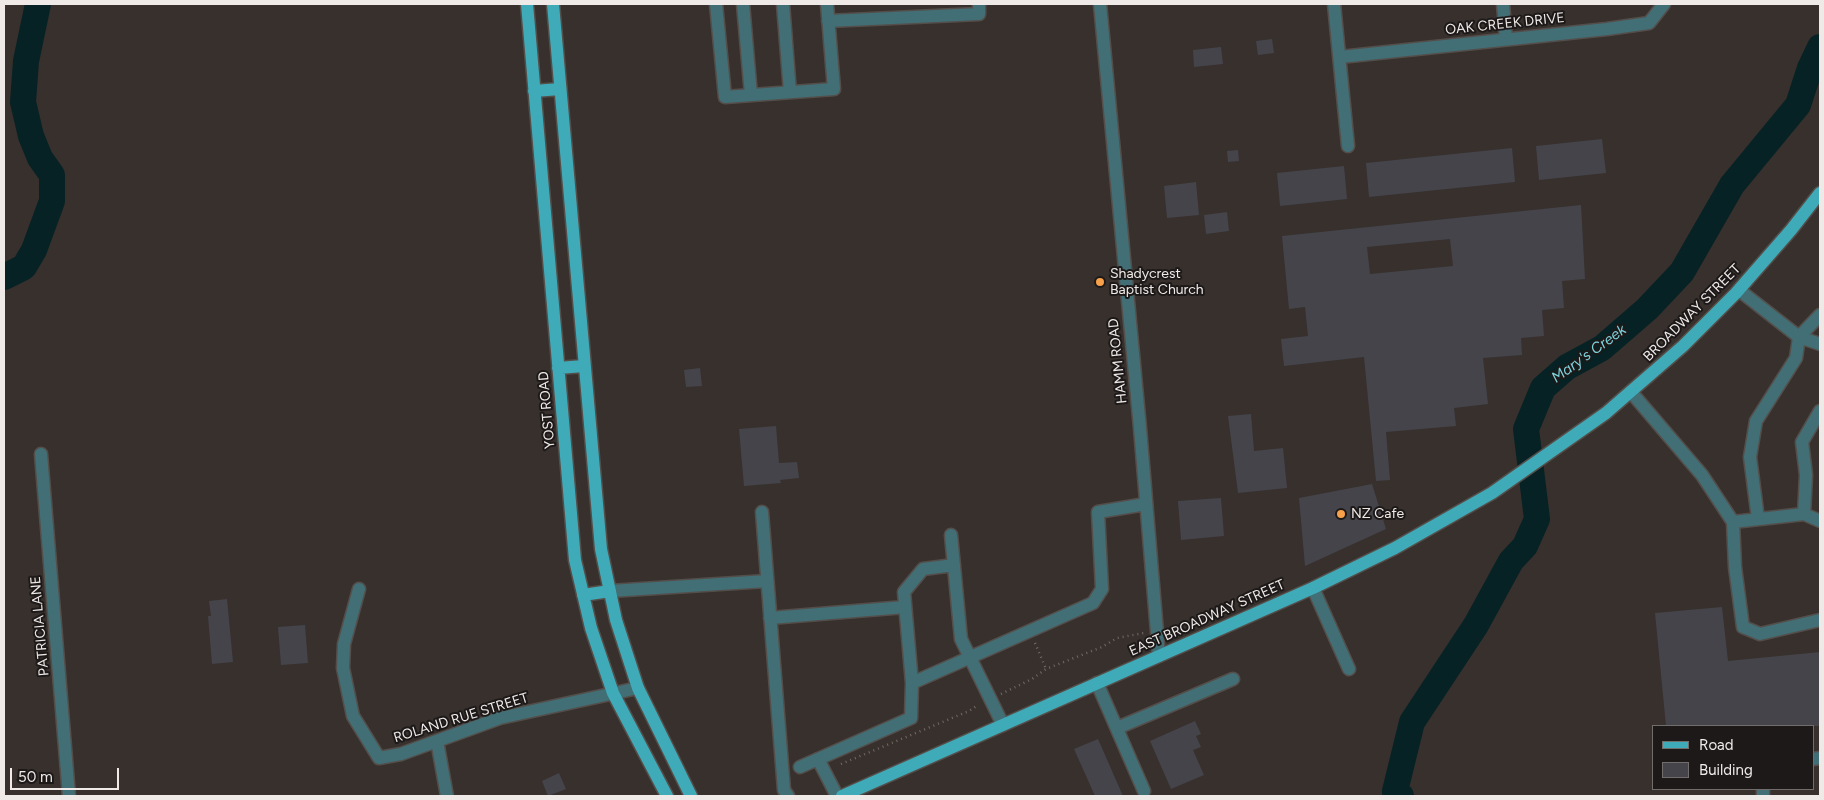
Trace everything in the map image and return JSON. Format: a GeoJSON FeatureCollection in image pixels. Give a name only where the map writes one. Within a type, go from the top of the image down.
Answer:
{"type":"FeatureCollection","features":[{"type":"Feature","properties":{"kind":"main road","name":"YOST ROAD"},"geometry":{"type":"LineString","coordinates":[[527,4],[575,560],[591,628],[613,693],[667,796]]}},
{"type":"Feature","properties":{"kind":"main road"},"geometry":{"type":"LineString","coordinates":[[553,4],[601,549],[616,620],[638,688],[691,796]]}},
{"type":"Feature","properties":{"kind":"main road"},"geometry":{"type":"LineString","coordinates":[[534,91],[560,89]]}},
{"type":"Feature","properties":{"kind":"main road","name":"BROADWAY STREET"},"geometry":{"type":"LineString","coordinates":[[1570,440],[1632,392],[1683,346],[1739,290],[1820,193]]}},
{"type":"Feature","properties":{"kind":"main road"},"geometry":{"type":"LineString","coordinates":[[558,368],[584,366]]}},
{"type":"Feature","properties":{"kind":"main road","name":"EAST BROADWAY STREET"},"geometry":{"type":"LineString","coordinates":[[842,796],[1313,588],[1395,548],[1492,493],[1570,440]]}},
{"type":"Feature","properties":{"kind":"main road"},"geometry":{"type":"LineString","coordinates":[[583,594],[610,591]]}},
{"type":"Feature","properties":{"kind":"street"},"geometry":{"type":"LineString","coordinates":[[716,4],[725,97],[834,89],[826,4]]}},
{"type":"Feature","properties":{"kind":"street"},"geometry":{"type":"LineString","coordinates":[[743,4],[750,95]]}},
{"type":"Feature","properties":{"kind":"street"},"geometry":{"type":"LineString","coordinates":[[783,4],[790,92]]}},
{"type":"Feature","properties":{"kind":"street"},"geometry":{"type":"LineString","coordinates":[[828,22],[979,14],[979,4]]}},
{"type":"Feature","properties":{"kind":"street","name":"HAMM ROAD"},"geometry":{"type":"LineString","coordinates":[[1100,4],[1159,656]]}},
{"type":"Feature","properties":{"kind":"street"},"geometry":{"type":"LineString","coordinates":[[1334,4],[1348,146]]}},
{"type":"Feature","properties":{"kind":"street"},"geometry":{"type":"LineString","coordinates":[[1503,4],[1506,39]]}},
{"type":"Feature","properties":{"kind":"street","name":"OAK CREEK DRIVE"},"geometry":{"type":"LineString","coordinates":[[1340,57],[1649,23],[1664,4]]}},
{"type":"Feature","properties":{"kind":"street"},"geometry":{"type":"LineString","coordinates":[[1739,290],[1799,337],[1820,344]]}},
{"type":"Feature","properties":{"kind":"street"},"geometry":{"type":"LineString","coordinates":[[1758,519],[1750,457],[1756,420],[1796,358],[1799,337],[1820,315]]}},
{"type":"Feature","properties":{"kind":"street"},"geometry":{"type":"LineString","coordinates":[[1632,392],[1702,475],[1733,522],[1735,567],[1743,627],[1760,634],[1820,620]]}},
{"type":"Feature","properties":{"kind":"street"},"geometry":{"type":"LineString","coordinates":[[1804,514],[1806,475],[1802,442],[1820,411]]}},
{"type":"Feature","properties":{"kind":"street","name":"PATRICIA LANE"},"geometry":{"type":"LineString","coordinates":[[40,454],[69,796]]}},
{"type":"Feature","properties":{"kind":"street"},"geometry":{"type":"LineString","coordinates":[[912,683],[1092,603],[1102,589],[1098,512],[1146,504]]}},
{"type":"Feature","properties":{"kind":"street"},"geometry":{"type":"LineString","coordinates":[[762,512],[784,790],[788,796]]}},
{"type":"Feature","properties":{"kind":"street"},"geometry":{"type":"LineString","coordinates":[[1733,522],[1804,514],[1820,521]]}},
{"type":"Feature","properties":{"kind":"street"},"geometry":{"type":"LineString","coordinates":[[951,535],[962,638],[1003,725]]}},
{"type":"Feature","properties":{"kind":"street"},"geometry":{"type":"LineString","coordinates":[[800,767],[821,765],[911,718],[912,683],[904,592],[923,569],[954,565]]}},
{"type":"Feature","properties":{"kind":"street"},"geometry":{"type":"LineString","coordinates":[[610,591],[767,581]]}},
{"type":"Feature","properties":{"kind":"street"},"geometry":{"type":"LineString","coordinates":[[1313,588],[1349,669]]}},
{"type":"Feature","properties":{"kind":"street","name":"ROLAND RUE STREET"},"geometry":{"type":"LineString","coordinates":[[359,589],[344,644],[344,660],[353,716],[379,758],[401,754],[500,718],[638,688]]}},
{"type":"Feature","properties":{"kind":"street"},"geometry":{"type":"LineString","coordinates":[[770,618],[905,607]]}},
{"type":"Feature","properties":{"kind":"street"},"geometry":{"type":"LineString","coordinates":[[1117,728],[1232,679]]}},
{"type":"Feature","properties":{"kind":"street"},"geometry":{"type":"LineString","coordinates":[[1098,683],[1144,791]]}},
{"type":"Feature","properties":{"kind":"street"},"geometry":{"type":"LineString","coordinates":[[437,741],[447,796]]}},
{"type":"Feature","properties":{"kind":"street"},"geometry":{"type":"LineString","coordinates":[[821,765],[838,796]]}},
{"type":"Feature","properties":{"kind":"path"},"geometry":{"type":"LineString","coordinates":[[821,765],[845,764],[969,711],[990,698],[1015,688],[1046,669],[1102,647],[1117,638],[1156,630]]}},
{"type":"Feature","properties":{"kind":"path"},"geometry":{"type":"LineString","coordinates":[[1029,631],[1046,669]]}},
{"type":"Feature","properties":{"kind":"building"},"geometry":{"type":"Polygon","coordinates":[[[1272,39],[1274,53],[1258,55],[1256,41],[1272,39]]]}},
{"type":"Feature","properties":{"kind":"building"},"geometry":{"type":"Polygon","coordinates":[[[1221,47],[1223,64],[1194,67],[1193,50],[1221,47]]]}},
{"type":"Feature","properties":{"kind":"building"},"geometry":{"type":"Polygon","coordinates":[[[1602,139],[1606,173],[1539,180],[1536,146],[1602,139]]]}},
{"type":"Feature","properties":{"kind":"building"},"geometry":{"type":"Polygon","coordinates":[[[1512,148],[1515,182],[1369,197],[1366,163],[1512,148]]]}},
{"type":"Feature","properties":{"kind":"building"},"geometry":{"type":"Polygon","coordinates":[[[1238,150],[1239,161],[1228,162],[1227,151],[1238,150]]]}},
{"type":"Feature","properties":{"kind":"building"},"geometry":{"type":"Polygon","coordinates":[[[1344,166],[1347,199],[1280,206],[1277,173],[1344,166]]]}},
{"type":"Feature","properties":{"kind":"building"},"geometry":{"type":"Polygon","coordinates":[[[1196,182],[1199,215],[1167,218],[1164,186],[1196,182]]]}},
{"type":"Feature","properties":{"kind":"building"},"geometry":{"type":"Polygon","coordinates":[[[1581,205],[1585,279],[1562,281],[1564,308],[1542,310],[1544,336],[1521,338],[1522,355],[1483,358],[1488,404],[1454,408],[1456,426],[1386,432],[1390,480],[1376,481],[1364,357],[1284,366],[1281,339],[1308,336],[1305,307],[1289,309],[1282,236],[1581,205]],[[1450,239],[1367,247],[1370,274],[1453,266],[1450,239]]]}},
{"type":"Feature","properties":{"kind":"building"},"geometry":{"type":"Polygon","coordinates":[[[1227,212],[1229,231],[1206,234],[1204,215],[1227,212]]]}},
{"type":"Feature","properties":{"kind":"building"},"geometry":{"type":"Polygon","coordinates":[[[700,368],[702,386],[686,387],[684,370],[700,368]]]}},
{"type":"Feature","properties":{"kind":"building"},"geometry":{"type":"Polygon","coordinates":[[[1251,414],[1254,451],[1283,448],[1287,488],[1238,493],[1228,416],[1251,414]]]}},
{"type":"Feature","properties":{"kind":"building"},"geometry":{"type":"Polygon","coordinates":[[[776,426],[779,463],[797,462],[799,478],[780,480],[781,483],[744,486],[739,429],[776,426]]]}},
{"type":"Feature","properties":{"kind":"building","name":"NZ Cafe"},"geometry":{"type":"Polygon","coordinates":[[[1372,484],[1386,529],[1305,566],[1299,498],[1372,484]]]}},
{"type":"Feature","properties":{"kind":"building"},"geometry":{"type":"Polygon","coordinates":[[[1221,498],[1224,536],[1181,540],[1178,501],[1221,498]]]}},
{"type":"Feature","properties":{"kind":"building"},"geometry":{"type":"Polygon","coordinates":[[[227,599],[233,662],[212,664],[208,616],[211,616],[209,601],[227,599]]]}},
{"type":"Feature","properties":{"kind":"building"},"geometry":{"type":"Polygon","coordinates":[[[1722,607],[1728,661],[1820,652],[1820,726],[1666,725],[1655,613],[1722,607]]]}},
{"type":"Feature","properties":{"kind":"building"},"geometry":{"type":"Polygon","coordinates":[[[305,625],[308,663],[281,665],[278,627],[305,625]]]}},
{"type":"Feature","properties":{"kind":"building"},"geometry":{"type":"Polygon","coordinates":[[[1195,721],[1201,734],[1196,736],[1201,747],[1193,750],[1204,775],[1171,789],[1150,741],[1195,721]]]}},
{"type":"Feature","properties":{"kind":"building"},"geometry":{"type":"Polygon","coordinates":[[[1098,739],[1123,796],[1095,796],[1074,749],[1098,739]]]}},
{"type":"Feature","properties":{"kind":"building"},"geometry":{"type":"Polygon","coordinates":[[[559,773],[566,789],[548,796],[542,781],[559,773]]]}},
{"type":"Feature","properties":{"kind":"waterway"},"geometry":{"type":"LineString","coordinates":[[4,277],[24,267],[34,250],[52,201],[52,175],[40,158],[31,136],[23,102],[26,61],[38,4]]}},
{"type":"Feature","properties":{"kind":"waterway","name":"Mary's Creek"},"geometry":{"type":"LineString","coordinates":[[1401,796],[1395,791],[1412,722],[1476,625],[1511,561],[1525,546],[1537,519],[1526,429],[1543,388],[1567,367],[1602,348],[1647,309],[1682,272],[1732,185],[1798,105],[1810,68],[1820,47]]}},
{"type":"Feature","properties":{"kind":"place","name":"Shadycrest Baptist Church"},"geometry":{"type":"Point","coordinates":[1100,282]}},
{"type":"Feature","properties":{"kind":"place","name":"NZ Cafe"},"geometry":{"type":"Point","coordinates":[1341,514]}}]}
